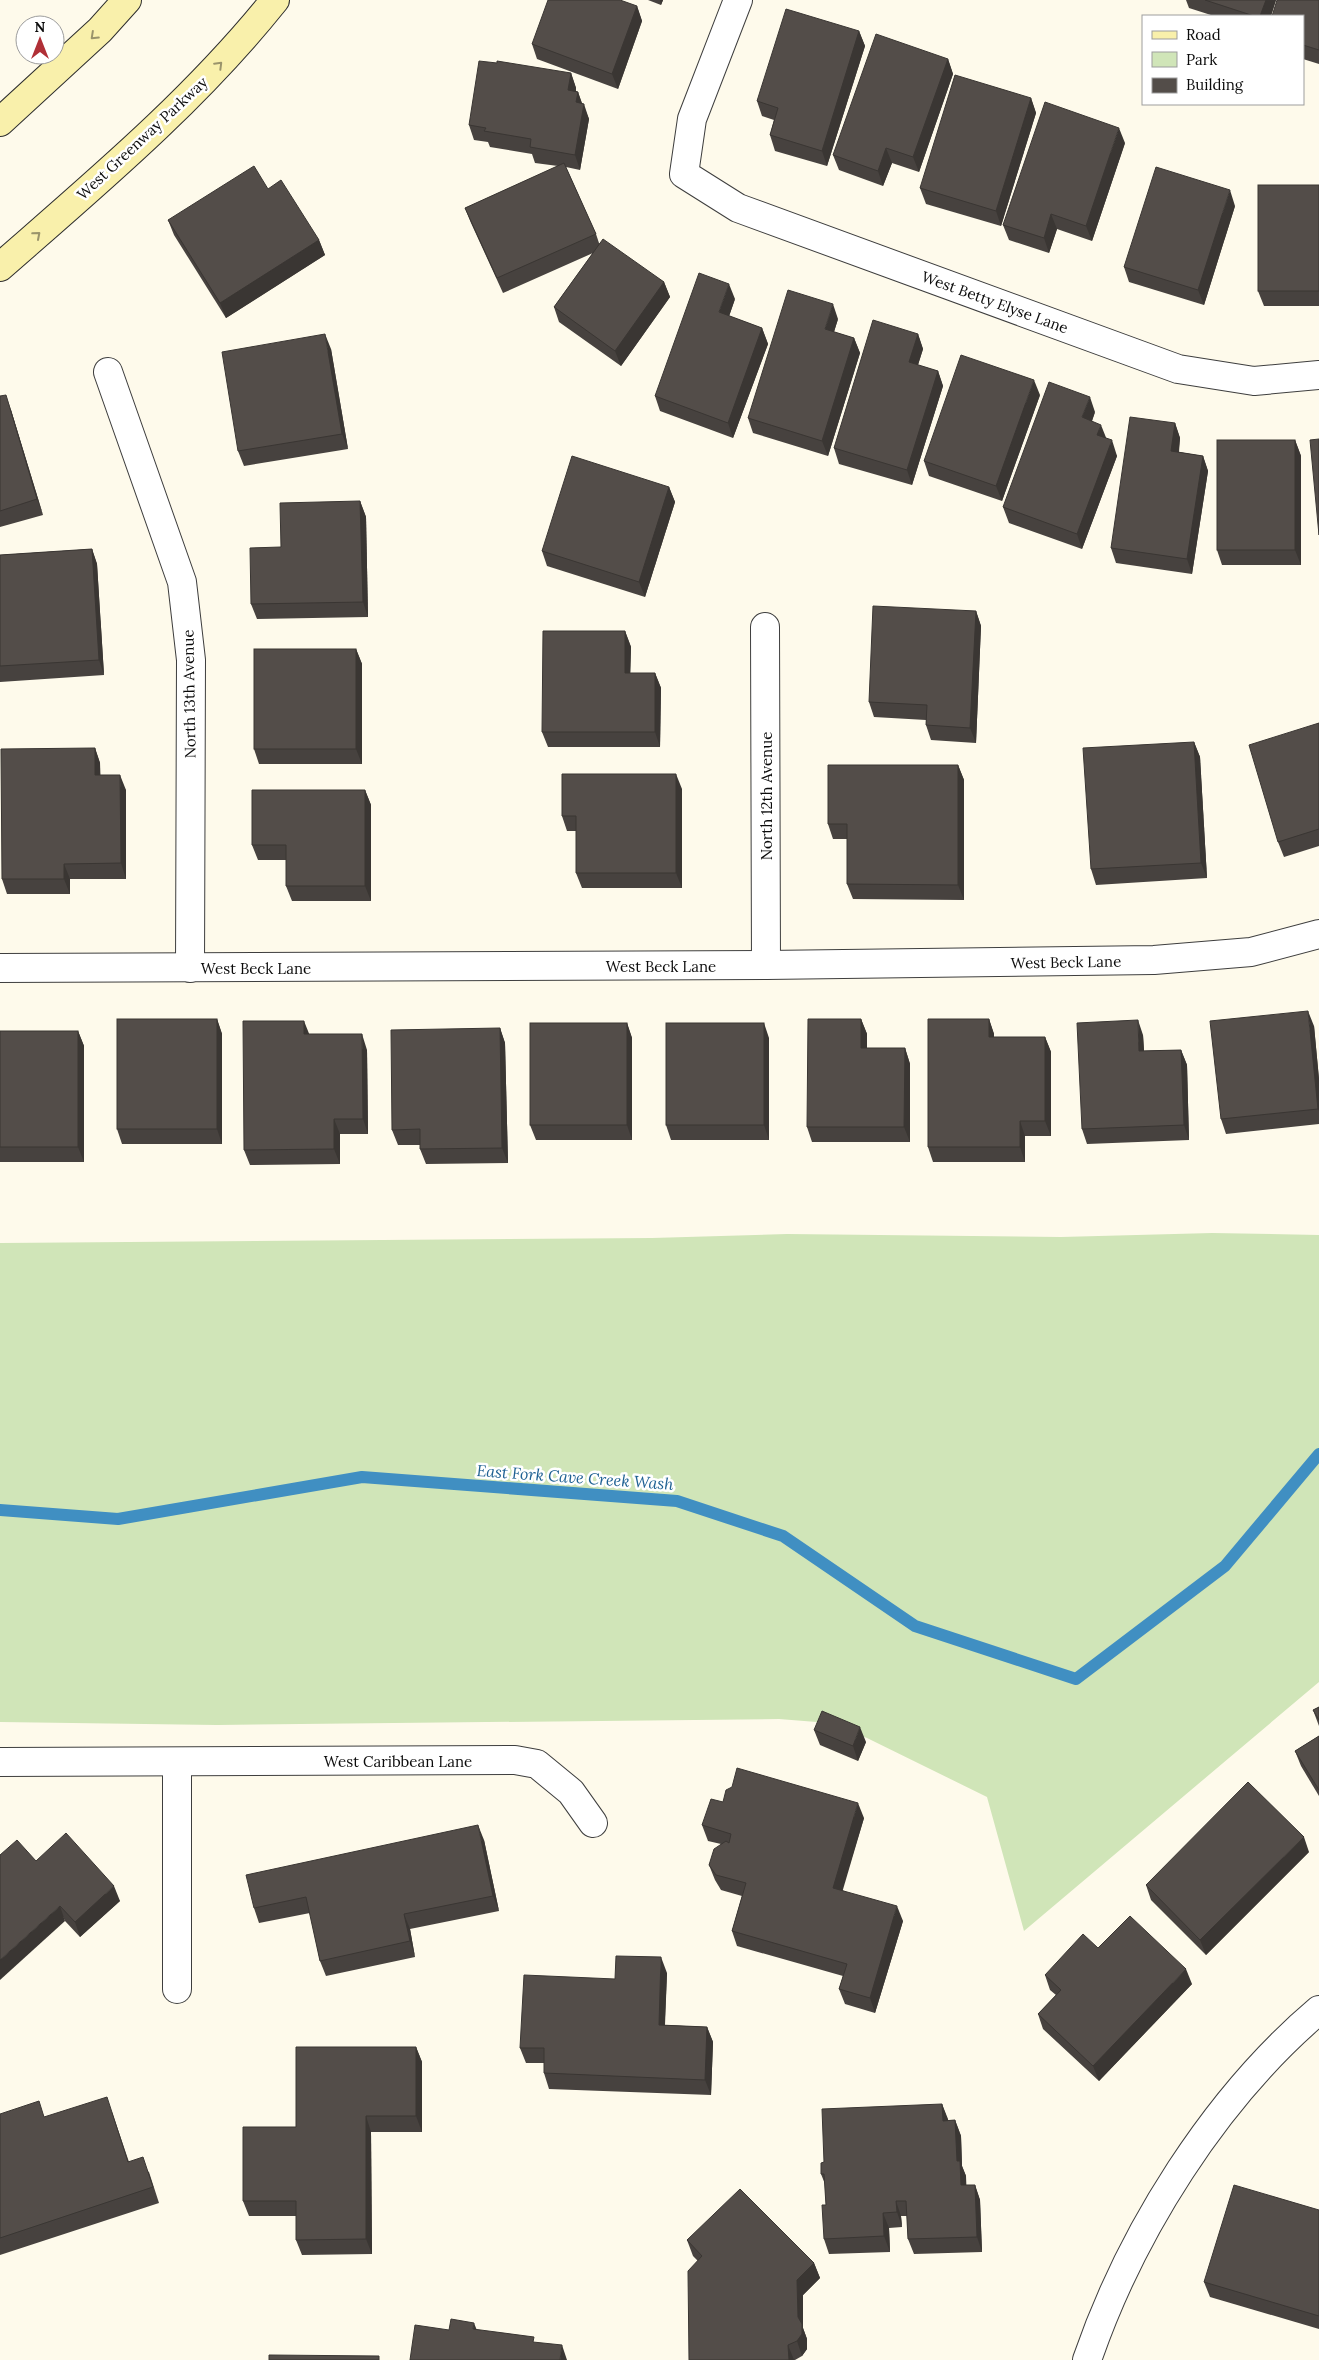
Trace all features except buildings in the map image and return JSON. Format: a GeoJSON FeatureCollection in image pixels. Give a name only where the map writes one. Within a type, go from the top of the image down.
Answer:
{"type":"FeatureCollection","features":[{"type":"Feature","properties":{"kind":"main road"},"geometry":{"type":"LineString","coordinates":[[0,122],[100,30],[127,0]]}},
{"type":"Feature","properties":{"kind":"main road","name":"West Greenway Parkway"},"geometry":{"type":"LineString","coordinates":[[0,267],[128,155],[240,44],[275,0]]}},
{"type":"Feature","properties":{"kind":"street","name":"West Betty Elyse Lane"},"geometry":{"type":"LineString","coordinates":[[738,0],[692,119],[684,174],[738,208],[1178,369],[1254,381],[1319,375]]}},
{"type":"Feature","properties":{"kind":"street","name":"North 13th Avenue"},"geometry":{"type":"LineString","coordinates":[[108,372],[182,582],[191,660],[190,968]]}},
{"type":"Feature","properties":{"kind":"street","name":"North 12th Avenue"},"geometry":{"type":"LineString","coordinates":[[765,627],[766,965]]}},
{"type":"Feature","properties":{"kind":"street","name":"West Beck Lane"},"geometry":{"type":"LineString","coordinates":[[0,968],[766,965],[1154,960],[1251,952],[1319,934]]}},
{"type":"Feature","properties":{"kind":"street","name":"West Caribbean Lane"},"geometry":{"type":"LineString","coordinates":[[0,1762],[516,1760],[537,1764],[571,1792],[593,1823]]}},
{"type":"Feature","properties":{"kind":"street"},"geometry":{"type":"LineString","coordinates":[[177,1762],[177,1989]]}},
{"type":"Feature","properties":{"kind":"street"},"geometry":{"type":"LineString","coordinates":[[1087,2360],[1101,2320],[1156,2208],[1208,2132],[1257,2071],[1319,2010]]}},
{"type":"Feature","properties":{"kind":"green space"},"geometry":{"type":"Polygon","coordinates":[[[1212,1233],[1319,1235],[1319,1682],[1024,1931],[987,1797],[867,1738],[829,1723],[779,1719],[217,1725],[0,1722],[0,1243],[652,1238],[787,1234],[1061,1237],[1212,1233]]]}},
{"type":"Feature","properties":{"kind":"waterway","name":"East Fork Cave Creek Wash"},"geometry":{"type":"LineString","coordinates":[[0,1510],[118,1519],[362,1477],[677,1501],[783,1536],[915,1626],[1076,1679],[1225,1566],[1319,1454]]}}]}
